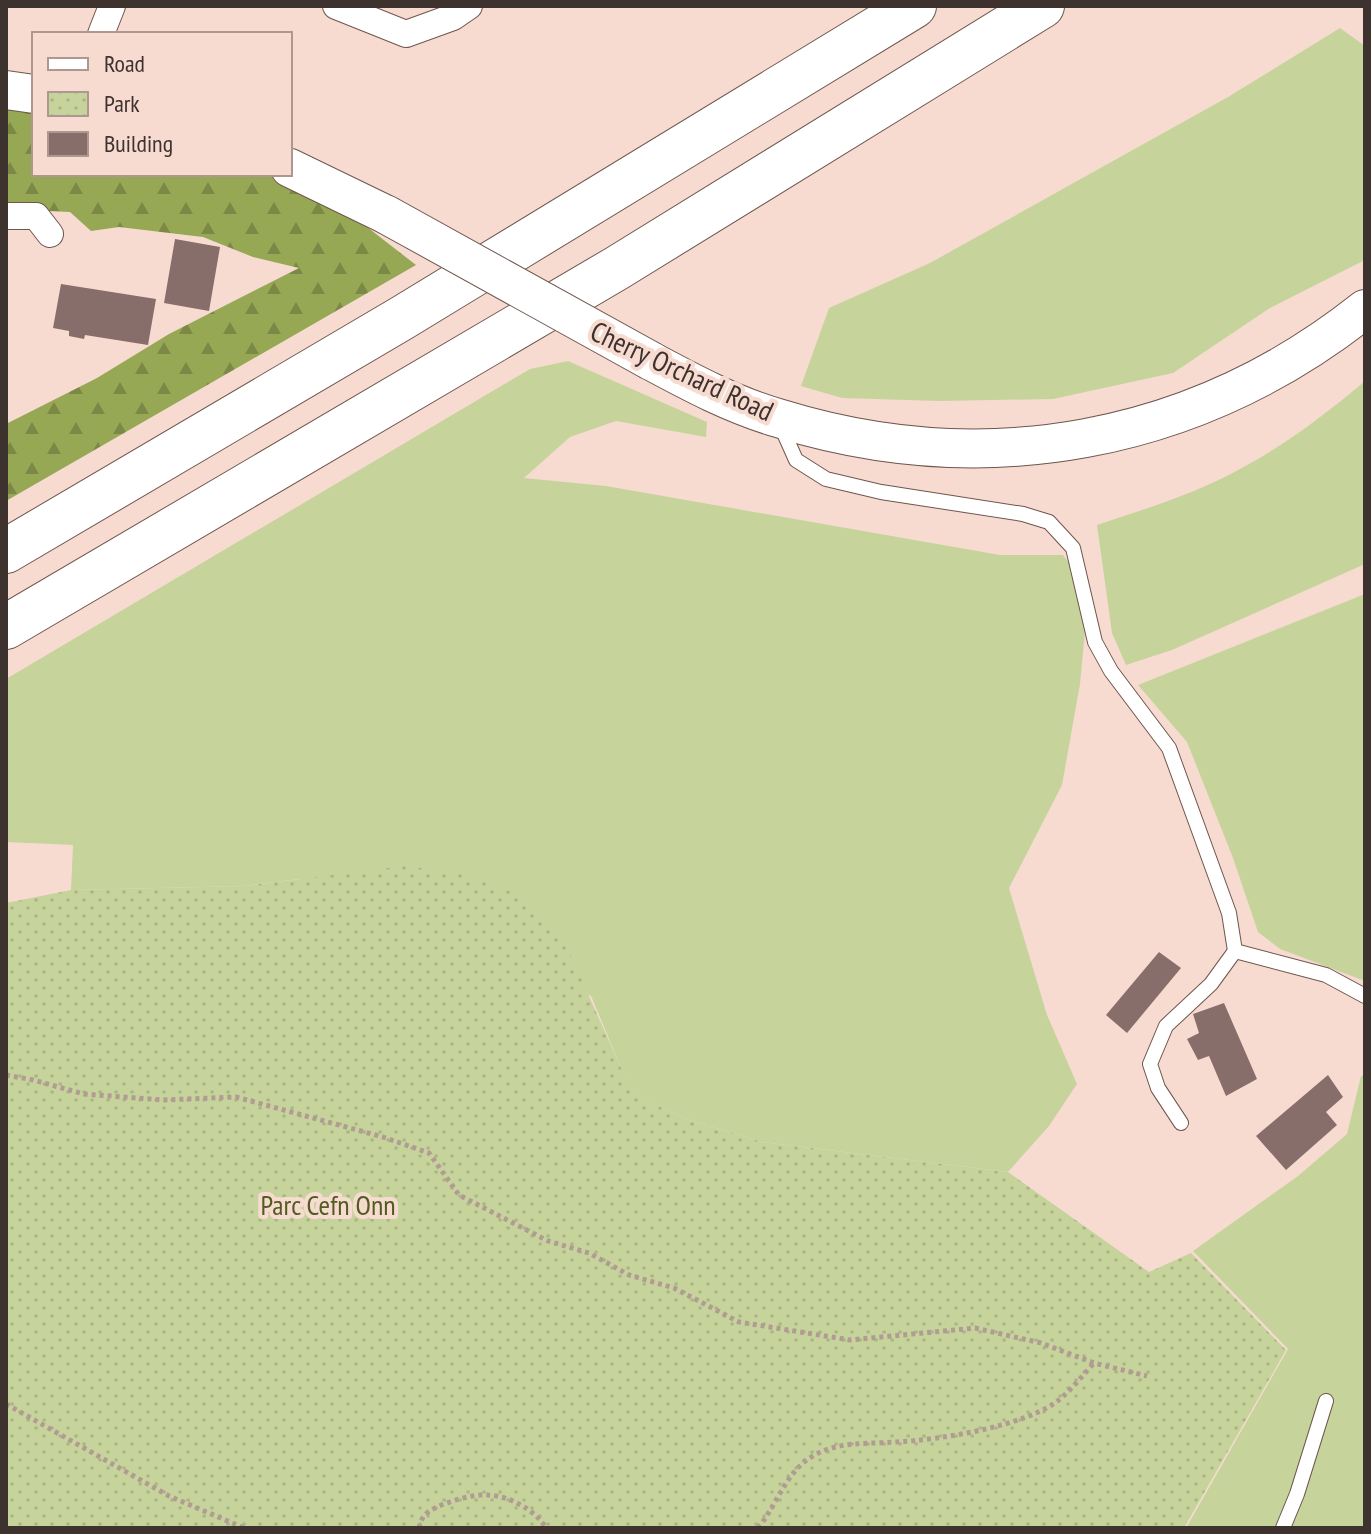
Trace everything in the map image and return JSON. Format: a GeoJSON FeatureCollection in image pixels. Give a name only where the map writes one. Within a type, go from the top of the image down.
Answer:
{"type":"FeatureCollection","features":[{"type":"Feature","properties":{"kind":"highway"},"geometry":{"type":"LineString","coordinates":[[6,551],[429,302],[914,6]]}},
{"type":"Feature","properties":{"kind":"highway"},"geometry":{"type":"LineString","coordinates":[[6,627],[617,268],[1042,6]]}},
{"type":"Feature","properties":{"kind":"street"},"geometry":{"type":"LineString","coordinates":[[102,32],[112,6]]}},
{"type":"Feature","properties":{"kind":"street"},"geometry":{"type":"LineString","coordinates":[[336,6],[406,34],[453,17],[469,6]]}},
{"type":"Feature","properties":{"kind":"street"},"geometry":{"type":"LineString","coordinates":[[6,90],[32,94]]}},
{"type":"Feature","properties":{"kind":"street","name":"Cherry Orchard Road"},"geometry":{"type":"LineString","coordinates":[[292,169],[387,215],[651,361],[719,395],[777,418],[849,436],[925,448],[1025,447],[1114,434],[1156,423],[1232,393],[1295,358],[1365,309]]}},
{"type":"Feature","properties":{"kind":"street"},"geometry":{"type":"LineString","coordinates":[[6,216],[36,216],[50,234]]}},
{"type":"Feature","properties":{"kind":"lane"},"geometry":{"type":"LineString","coordinates":[[777,418],[796,460],[826,479],[881,492],[1023,514],[1049,522],[1073,548],[1095,642],[1111,671],[1169,748],[1229,913],[1235,951],[1211,984],[1166,1026],[1150,1064],[1158,1088],[1181,1123]]}},
{"type":"Feature","properties":{"kind":"lane"},"geometry":{"type":"LineString","coordinates":[[1235,951],[1326,975],[1365,996]]}},
{"type":"Feature","properties":{"kind":"lane"},"geometry":{"type":"LineString","coordinates":[[1283,1528],[1326,1401]]}},
{"type":"Feature","properties":{"kind":"path"},"geometry":{"type":"LineString","coordinates":[[6,1075],[84,1094],[163,1100],[236,1097],[383,1137],[429,1153],[459,1195],[548,1241],[589,1253],[629,1275],[674,1288],[739,1322],[850,1340],[975,1328],[1041,1343],[1094,1363],[1147,1376]]}},
{"type":"Feature","properties":{"kind":"path"},"geometry":{"type":"LineString","coordinates":[[758,1528],[772,1511],[784,1483],[810,1456],[837,1445],[927,1440],[1012,1422],[1059,1401],[1094,1363]]}},
{"type":"Feature","properties":{"kind":"path"},"geometry":{"type":"LineString","coordinates":[[6,1404],[169,1496],[244,1528]]}},
{"type":"Feature","properties":{"kind":"path"},"geometry":{"type":"LineString","coordinates":[[419,1528],[424,1515],[445,1504],[488,1494],[522,1506],[539,1516],[546,1528]]}},
{"type":"Feature","properties":{"kind":"green space"},"geometry":{"type":"Polygon","coordinates":[[[1340,28],[1365,46],[1365,259],[1361,262],[1270,308],[1173,373],[1053,399],[939,401],[842,398],[801,386],[829,308],[930,263],[1228,97],[1340,28]]]}},
{"type":"Feature","properties":{"kind":"green space"},"geometry":{"type":"Polygon","coordinates":[[[6,103],[32,106],[32,176],[277,176],[367,227],[416,265],[6,501],[6,424],[97,378],[169,334],[299,268],[253,257],[203,237],[119,227],[91,231],[70,212],[6,209],[6,103]]]}},
{"type":"Feature","properties":{"kind":"green space"},"geometry":{"type":"Polygon","coordinates":[[[568,361],[707,422],[706,437],[616,421],[570,437],[524,478],[606,486],[1000,555],[1063,555],[1078,575],[1087,610],[1080,684],[1062,785],[1009,888],[1047,1015],[1077,1084],[1049,1126],[1008,1172],[762,1142],[686,1119],[632,1094],[591,996],[299,879],[244,886],[71,890],[73,845],[6,842],[6,679],[530,369],[568,361]]]}},
{"type":"Feature","properties":{"kind":"green space"},"geometry":{"type":"Polygon","coordinates":[[[1365,381],[1365,564],[1172,650],[1126,665],[1112,633],[1097,525],[1188,493],[1240,469],[1305,428],[1365,381]]]}},
{"type":"Feature","properties":{"kind":"green space"},"geometry":{"type":"Polygon","coordinates":[[[1365,594],[1365,981],[1280,949],[1258,932],[1233,858],[1187,742],[1138,685],[1365,594]]]}},
{"type":"Feature","properties":{"kind":"green space","name":"Parc Cefn Onn"},"geometry":{"type":"Polygon","coordinates":[[[404,866],[462,873],[524,897],[560,932],[633,1094],[686,1119],[762,1142],[1008,1172],[1149,1272],[1191,1253],[1286,1350],[1184,1528],[6,1528],[6,903],[71,890],[244,886],[404,866]]]}},
{"type":"Feature","properties":{"kind":"green space"},"geometry":{"type":"Polygon","coordinates":[[[1365,1075],[1365,1528],[1186,1528],[1288,1349],[1193,1251],[1298,1176],[1347,1134],[1361,1076],[1365,1075]]]}},
{"type":"Feature","properties":{"kind":"building"},"geometry":{"type":"Polygon","coordinates":[[[175,239],[220,247],[209,311],[164,303],[175,239]]]}},
{"type":"Feature","properties":{"kind":"building"},"geometry":{"type":"Polygon","coordinates":[[[61,284],[156,299],[148,345],[85,335],[84,339],[69,336],[69,331],[53,328],[61,284]]]}},
{"type":"Feature","properties":{"kind":"building"},"geometry":{"type":"Polygon","coordinates":[[[1159,952],[1181,968],[1127,1033],[1106,1015],[1159,952]]]}},
{"type":"Feature","properties":{"kind":"building"},"geometry":{"type":"Polygon","coordinates":[[[1224,1003],[1257,1079],[1226,1096],[1209,1056],[1198,1060],[1187,1039],[1199,1033],[1193,1014],[1224,1003]]]}},
{"type":"Feature","properties":{"kind":"building"},"geometry":{"type":"Polygon","coordinates":[[[1328,1075],[1343,1097],[1326,1112],[1337,1125],[1286,1170],[1256,1136],[1328,1075]]]}}]}
